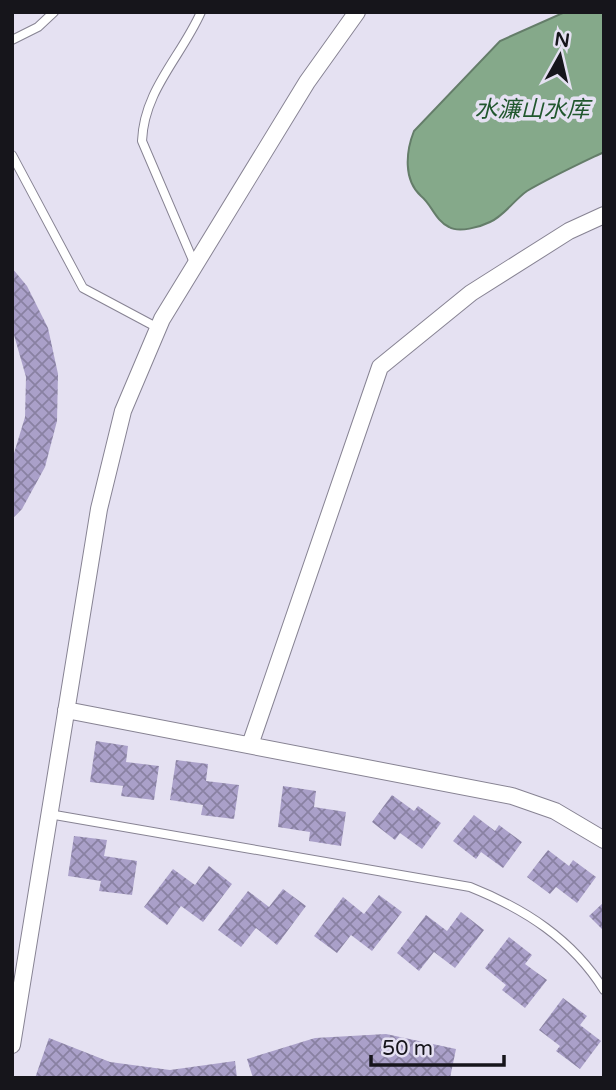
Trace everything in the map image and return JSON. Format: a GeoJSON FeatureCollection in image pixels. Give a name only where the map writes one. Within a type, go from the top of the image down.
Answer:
{"type":"FeatureCollection","features":[{"type":"Feature","properties":{"kind":"street"},"geometry":{"type":"LineString","coordinates":[[12,1045],[105,476],[123,411],[158,328],[307,82],[357,12]]}},
{"type":"Feature","properties":{"kind":"street"},"geometry":{"type":"LineString","coordinates":[[250,746],[380,367],[471,293],[569,231],[604,215]]}},
{"type":"Feature","properties":{"kind":"street"},"geometry":{"type":"LineString","coordinates":[[66,710],[512,796],[555,811],[604,840]]}},
{"type":"Feature","properties":{"kind":"lane"},"geometry":{"type":"LineString","coordinates":[[12,40],[38,27],[54,12]]}},
{"type":"Feature","properties":{"kind":"lane"},"geometry":{"type":"LineString","coordinates":[[195,265],[142,141],[142,124],[152,92],[190,37],[201,12]]}},
{"type":"Feature","properties":{"kind":"lane"},"geometry":{"type":"LineString","coordinates":[[12,155],[83,288],[158,328]]}},
{"type":"Feature","properties":{"kind":"lane"},"geometry":{"type":"LineString","coordinates":[[49,814],[470,887],[506,901],[539,921],[569,947],[604,990]]}},
{"type":"Feature","properties":{"kind":"water","name":"水濂山水库"},"geometry":{"type":"Polygon","coordinates":[[[565,12],[604,12],[604,152],[527,191],[490,222],[464,229],[449,227],[411,182],[408,156],[414,131],[500,41],[565,12]]]}},
{"type":"Feature","properties":{"kind":"building"},"geometry":{"type":"Polygon","coordinates":[[[12,268],[27,286],[48,328],[58,374],[57,421],[45,467],[22,509],[12,519],[12,460],[25,417],[26,377],[12,328],[12,268]]]}},
{"type":"Feature","properties":{"kind":"building"},"geometry":{"type":"Polygon","coordinates":[[[96,741],[128,746],[126,762],[159,766],[154,800],[121,796],[123,786],[90,782],[96,741]]]}},
{"type":"Feature","properties":{"kind":"building"},"geometry":{"type":"Polygon","coordinates":[[[176,760],[208,764],[206,781],[239,785],[234,819],[201,815],[203,805],[170,800],[176,760]]]}},
{"type":"Feature","properties":{"kind":"building"},"geometry":{"type":"Polygon","coordinates":[[[283,786],[316,791],[314,807],[346,812],[341,846],[309,841],[310,832],[278,827],[283,786]]]}},
{"type":"Feature","properties":{"kind":"building"},"geometry":{"type":"Polygon","coordinates":[[[392,795],[414,811],[418,806],[441,823],[422,849],[400,833],[395,840],[372,822],[392,795]]]}},
{"type":"Feature","properties":{"kind":"building"},"geometry":{"type":"Polygon","coordinates":[[[474,815],[495,831],[499,825],[522,842],[503,868],[481,852],[476,859],[453,841],[474,815]]]}},
{"type":"Feature","properties":{"kind":"building"},"geometry":{"type":"Polygon","coordinates":[[[74,836],[107,840],[104,856],[137,861],[132,895],[99,891],[101,881],[68,876],[74,836]]]}},
{"type":"Feature","properties":{"kind":"building"},"geometry":{"type":"Polygon","coordinates":[[[548,850],[569,866],[573,860],[596,877],[577,903],[556,887],[550,894],[527,877],[548,850]]]}},
{"type":"Feature","properties":{"kind":"building"},"geometry":{"type":"Polygon","coordinates":[[[209,866],[232,884],[203,922],[181,906],[167,925],[144,907],[173,869],[195,885],[209,866]]]}},
{"type":"Feature","properties":{"kind":"building"},"geometry":{"type":"Polygon","coordinates":[[[283,889],[306,906],[277,945],[256,928],[241,947],[218,930],[248,891],[269,907],[283,889]]]}},
{"type":"Feature","properties":{"kind":"building"},"geometry":{"type":"Polygon","coordinates":[[[379,895],[402,912],[372,951],[351,935],[337,953],[314,936],[343,897],[364,914],[379,895]]]}},
{"type":"Feature","properties":{"kind":"building"},"geometry":{"type":"Polygon","coordinates":[[[604,902],[604,931],[589,916],[604,902]]]}},
{"type":"Feature","properties":{"kind":"building"},"geometry":{"type":"Polygon","coordinates":[[[461,912],[484,930],[455,968],[434,952],[419,971],[397,953],[426,915],[447,931],[461,912]]]}},
{"type":"Feature","properties":{"kind":"building"},"geometry":{"type":"Polygon","coordinates":[[[509,937],[532,955],[525,964],[547,980],[525,1008],[502,990],[506,985],[485,968],[509,937]]]}},
{"type":"Feature","properties":{"kind":"building"},"geometry":{"type":"Polygon","coordinates":[[[563,998],[587,1016],[580,1025],[601,1041],[580,1069],[556,1051],[560,1046],[539,1030],[563,998]]]}},
{"type":"Feature","properties":{"kind":"building"},"geometry":{"type":"Polygon","coordinates":[[[386,1034],[456,1049],[450,1078],[253,1078],[247,1059],[315,1038],[386,1034]]]}},
{"type":"Feature","properties":{"kind":"building"},"geometry":{"type":"Polygon","coordinates":[[[49,1038],[110,1062],[170,1070],[235,1061],[237,1078],[35,1078],[49,1038]]]}}]}
